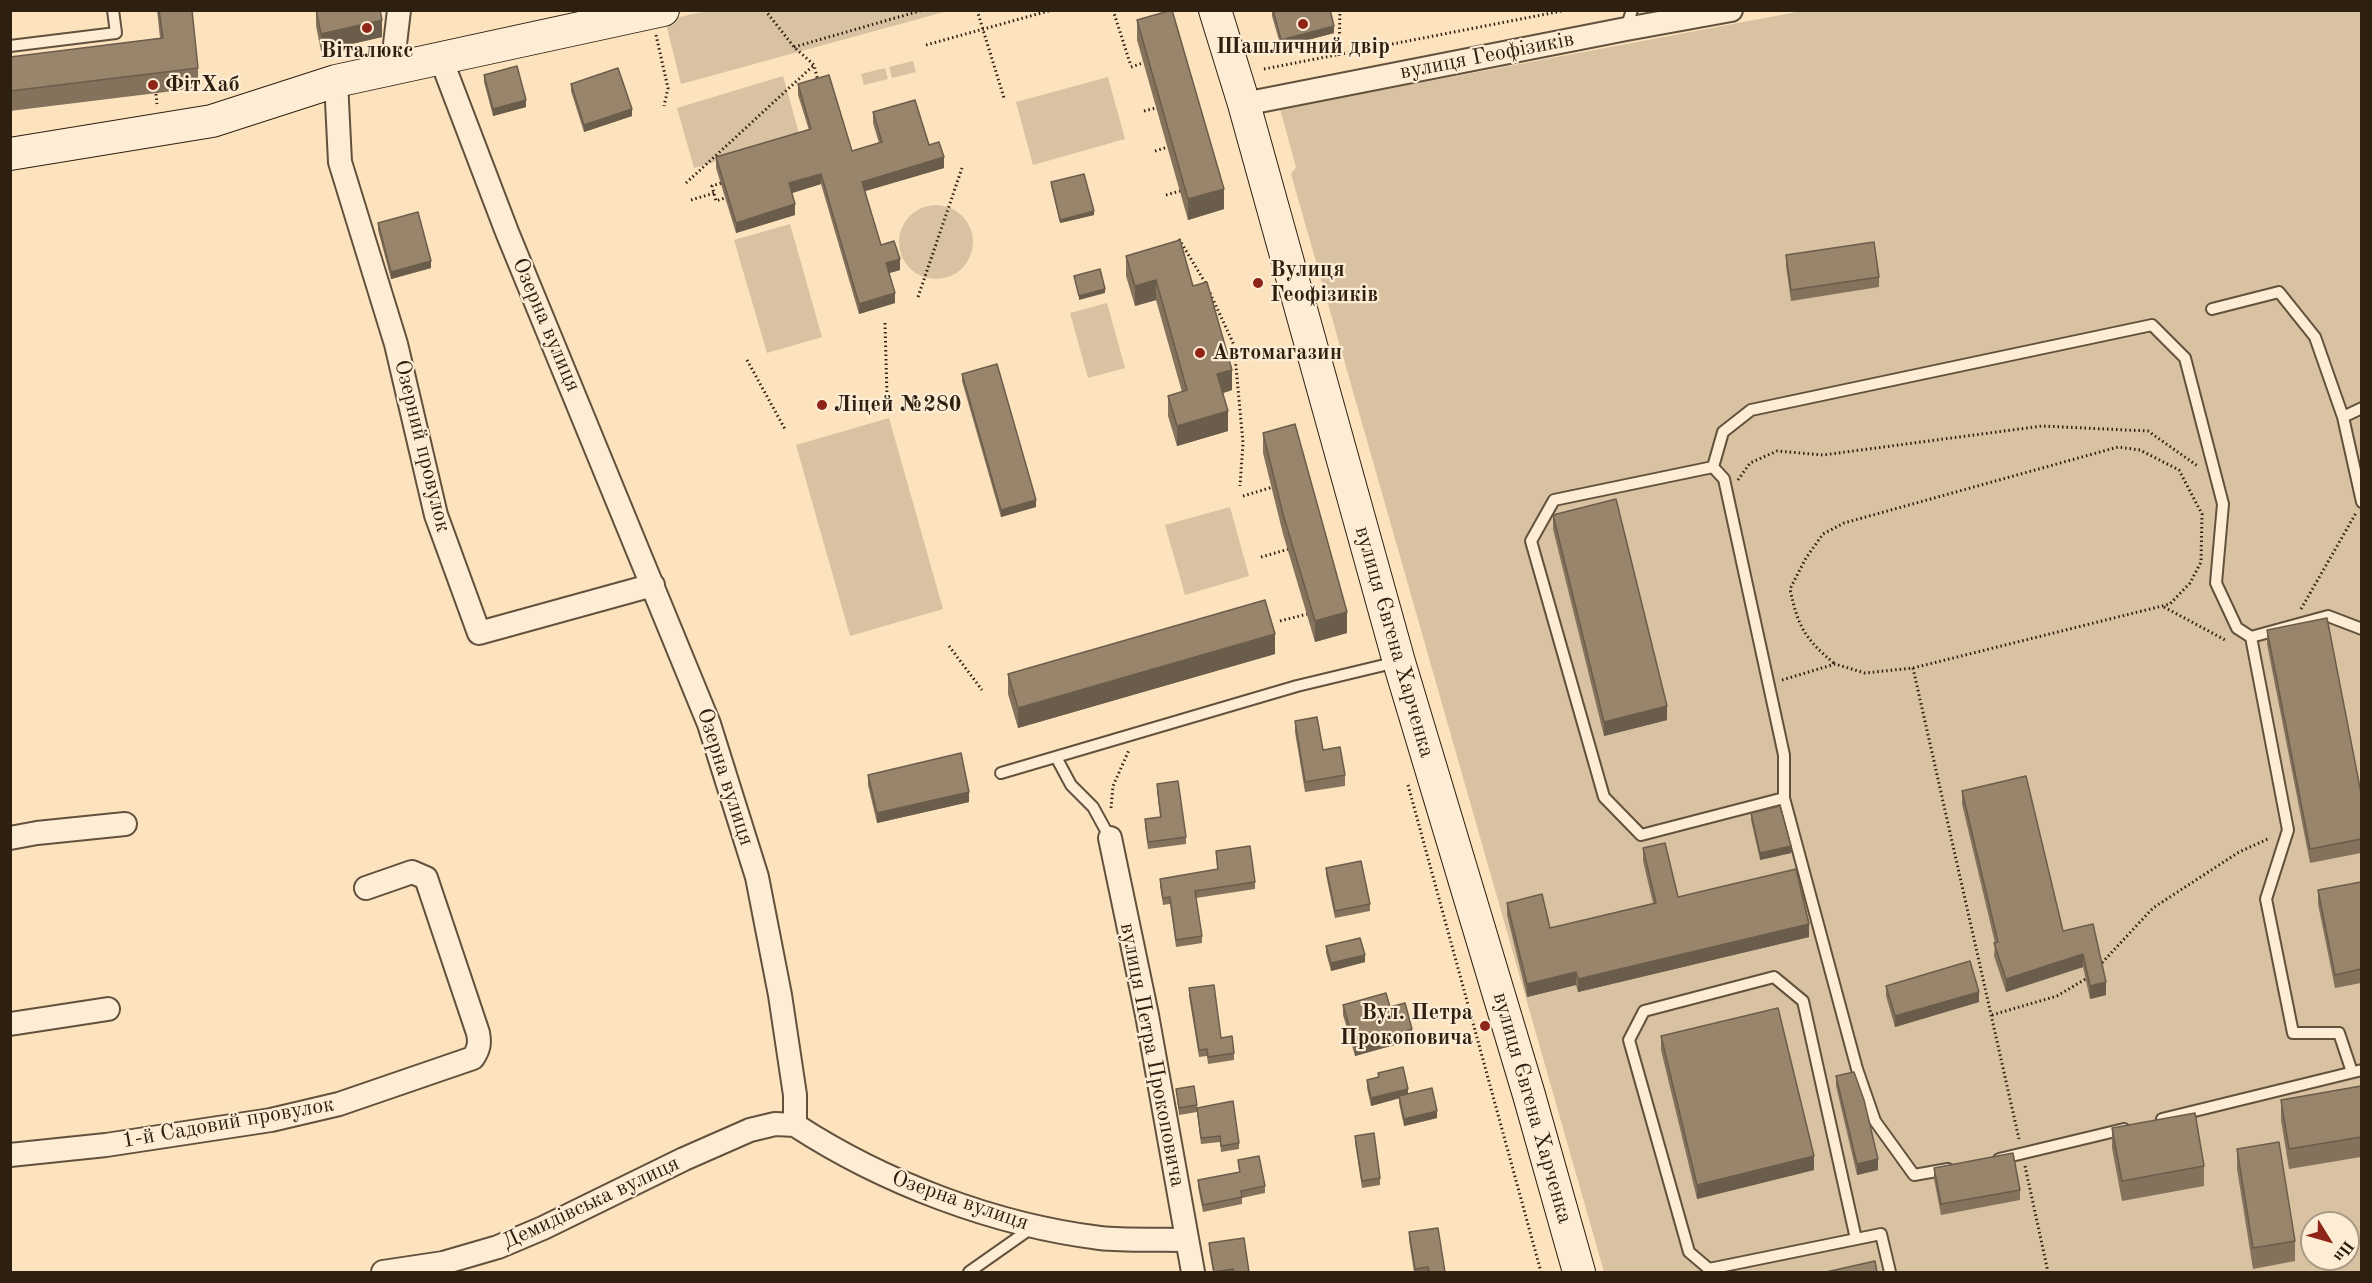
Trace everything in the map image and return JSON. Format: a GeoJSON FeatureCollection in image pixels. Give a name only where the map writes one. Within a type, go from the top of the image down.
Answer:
{"type":"FeatureCollection","features":[{"type":"Feature","properties":{"kind":"main road","name":"вулиця Євгена Харченка"},"geometry":{"type":"LineString","coordinates":[[1215,10],[1244,104],[1399,662],[1529,1095],[1579,1272]]}},
{"type":"Feature","properties":{"kind":"main road"},"geometry":{"type":"LineString","coordinates":[[10,154],[212,121],[336,81],[441,59],[659,21]]}},
{"type":"Feature","properties":{"kind":"street"},"geometry":{"type":"LineString","coordinates":[[392,70],[399,10]]}},
{"type":"Feature","properties":{"kind":"street","name":"вулиця Геофізиків"},"geometry":{"type":"LineString","coordinates":[[1244,104],[1629,20],[1731,10]]}},
{"type":"Feature","properties":{"kind":"street","name":"Озерна вулиця"},"geometry":{"type":"LineString","coordinates":[[441,59],[507,232],[710,724],[757,877],[780,995],[792,1073],[795,1125],[834,1150],[892,1177],[966,1206],[1033,1227],[1102,1238],[1187,1240]]}},
{"type":"Feature","properties":{"kind":"street","name":"Озерний провулок"},"geometry":{"type":"LineString","coordinates":[[336,81],[340,162],[396,344],[436,515],[479,633],[653,585]]}},
{"type":"Feature","properties":{"kind":"street"},"geometry":{"type":"LineString","coordinates":[[10,838],[37,832],[125,824]]}},
{"type":"Feature","properties":{"kind":"street","name":"вулиця Петра Прокоповича"},"geometry":{"type":"LineString","coordinates":[[1110,838],[1147,1015],[1193,1272]]}},
{"type":"Feature","properties":{"kind":"street","name":"1-й Садовий провулок"},"geometry":{"type":"LineString","coordinates":[[10,1155],[106,1145],[271,1120],[339,1104],[473,1058],[480,1042],[478,1033],[426,878],[412,872],[366,888]]}},
{"type":"Feature","properties":{"kind":"street"},"geometry":{"type":"LineString","coordinates":[[10,1024],[108,1008]]}},
{"type":"Feature","properties":{"kind":"street","name":"Демидівська вулиця"},"geometry":{"type":"LineString","coordinates":[[383,1272],[443,1263],[498,1247],[750,1130],[775,1124],[795,1125]]}},
{"type":"Feature","properties":{"kind":"lane"},"geometry":{"type":"LineString","coordinates":[[10,46],[116,33],[113,10]]}},
{"type":"Feature","properties":{"kind":"lane"},"geometry":{"type":"LineString","coordinates":[[2212,309],[2279,292],[2314,337],[2343,417],[2361,503]]}},
{"type":"Feature","properties":{"kind":"lane"},"geometry":{"type":"LineString","coordinates":[[1713,467],[1724,432],[1751,410],[2152,325],[2185,358],[2223,504],[2216,583],[2237,628],[2251,637],[2288,830],[2266,899],[2293,1033],[2340,1033],[2357,1071],[2148,1123]]}},
{"type":"Feature","properties":{"kind":"lane"},"geometry":{"type":"LineString","coordinates":[[2343,417],[2361,408]]}},
{"type":"Feature","properties":{"kind":"lane"},"geometry":{"type":"LineString","coordinates":[[1713,467],[1724,479],[1769,684],[1784,755],[1784,798],[1857,1069],[1875,1121],[1914,1175],[1958,1167]]}},
{"type":"Feature","properties":{"kind":"lane"},"geometry":{"type":"LineString","coordinates":[[1713,467],[1554,500],[1531,541],[1604,797],[1641,835],[1784,798]]}},
{"type":"Feature","properties":{"kind":"lane"},"geometry":{"type":"LineString","coordinates":[[2251,637],[2328,616],[2361,629]]}},
{"type":"Feature","properties":{"kind":"lane"},"geometry":{"type":"LineString","coordinates":[[1001,773],[1297,686],[1399,662]]}},
{"type":"Feature","properties":{"kind":"lane"},"geometry":{"type":"LineString","coordinates":[[1056,758],[1071,785],[1093,807],[1110,838]]}},
{"type":"Feature","properties":{"kind":"lane"},"geometry":{"type":"LineString","coordinates":[[1856,1239],[1803,1001],[1774,977],[1644,1011],[1629,1040],[1689,1252],[1708,1269],[1881,1234],[1890,1272]]}},
{"type":"Feature","properties":{"kind":"lane"},"geometry":{"type":"LineString","coordinates":[[1990,1161],[2136,1126]]}},
{"type":"Feature","properties":{"kind":"lane"},"geometry":{"type":"LineString","coordinates":[[969,1272],[1033,1227]]}},
{"type":"Feature","properties":{"kind":"path"},"geometry":{"type":"LineString","coordinates":[[765,10],[794,46],[814,66],[820,88]]}},
{"type":"Feature","properties":{"kind":"path"},"geometry":{"type":"LineString","coordinates":[[794,46],[922,10]]}},
{"type":"Feature","properties":{"kind":"path"},"geometry":{"type":"LineString","coordinates":[[977,10],[1004,98]]}},
{"type":"Feature","properties":{"kind":"path"},"geometry":{"type":"LineString","coordinates":[[926,45],[1052,10]]}},
{"type":"Feature","properties":{"kind":"path"},"geometry":{"type":"LineString","coordinates":[[1113,10],[1131,65],[1143,63]]}},
{"type":"Feature","properties":{"kind":"path"},"geometry":{"type":"LineString","coordinates":[[1339,56],[1340,10]]}},
{"type":"Feature","properties":{"kind":"path"},"geometry":{"type":"LineString","coordinates":[[1264,69],[1567,10]]}},
{"type":"Feature","properties":{"kind":"path"},"geometry":{"type":"LineString","coordinates":[[659,21],[668,88],[664,106]]}},
{"type":"Feature","properties":{"kind":"path"},"geometry":{"type":"LineString","coordinates":[[686,183],[814,66]]}},
{"type":"Feature","properties":{"kind":"path"},"geometry":{"type":"LineString","coordinates":[[156,94],[158,104]]}},
{"type":"Feature","properties":{"kind":"path"},"geometry":{"type":"LineString","coordinates":[[1144,111],[1156,108]]}},
{"type":"Feature","properties":{"kind":"path"},"geometry":{"type":"LineString","coordinates":[[1155,151],[1168,147]]}},
{"type":"Feature","properties":{"kind":"path"},"geometry":{"type":"LineString","coordinates":[[918,297],[962,168]]}},
{"type":"Feature","properties":{"kind":"path"},"geometry":{"type":"LineString","coordinates":[[721,183],[711,186],[716,201],[725,198]]}},
{"type":"Feature","properties":{"kind":"path"},"geometry":{"type":"LineString","coordinates":[[1166,195],[1180,191]]}},
{"type":"Feature","properties":{"kind":"path"},"geometry":{"type":"LineString","coordinates":[[691,200],[714,193]]}},
{"type":"Feature","properties":{"kind":"path"},"geometry":{"type":"LineString","coordinates":[[1179,239],[1202,274],[1234,345],[1243,443],[1240,486]]}},
{"type":"Feature","properties":{"kind":"path"},"geometry":{"type":"LineString","coordinates":[[885,323],[887,396]]}},
{"type":"Feature","properties":{"kind":"path"},"geometry":{"type":"LineString","coordinates":[[1227,346],[1234,345]]}},
{"type":"Feature","properties":{"kind":"path"},"geometry":{"type":"LineString","coordinates":[[747,360],[786,431]]}},
{"type":"Feature","properties":{"kind":"path"},"geometry":{"type":"LineString","coordinates":[[1727,495],[1750,463],[1777,452],[1823,455],[2042,426],[2148,431],[2200,468]]}},
{"type":"Feature","properties":{"kind":"path"},"geometry":{"type":"LineString","coordinates":[[2118,447],[2140,450],[2179,470],[2202,514],[2201,562],[2190,583],[2170,604],[2163,606],[1913,668],[1865,673],[1835,664],[1811,643],[1796,616],[1790,589],[1806,558],[1823,534],[1844,523],[2118,447]]}},
{"type":"Feature","properties":{"kind":"path"},"geometry":{"type":"LineString","coordinates":[[1243,496],[1273,487]]}},
{"type":"Feature","properties":{"kind":"path"},"geometry":{"type":"LineString","coordinates":[[2291,626],[2361,503]]}},
{"type":"Feature","properties":{"kind":"path"},"geometry":{"type":"LineString","coordinates":[[1261,557],[1289,549]]}},
{"type":"Feature","properties":{"kind":"path"},"geometry":{"type":"LineString","coordinates":[[2163,606],[2254,655]]}},
{"type":"Feature","properties":{"kind":"path"},"geometry":{"type":"LineString","coordinates":[[1280,621],[1307,614]]}},
{"type":"Feature","properties":{"kind":"path"},"geometry":{"type":"LineString","coordinates":[[949,646],[982,690]]}},
{"type":"Feature","properties":{"kind":"path"},"geometry":{"type":"LineString","coordinates":[[1769,684],[1835,664]]}},
{"type":"Feature","properties":{"kind":"path"},"geometry":{"type":"LineString","coordinates":[[1913,668],[2048,1272]]}},
{"type":"Feature","properties":{"kind":"path"},"geometry":{"type":"LineString","coordinates":[[1110,838],[1113,786],[1137,732]]}},
{"type":"Feature","properties":{"kind":"path"},"geometry":{"type":"LineString","coordinates":[[1407,780],[1541,1272]]}},
{"type":"Feature","properties":{"kind":"path"},"geometry":{"type":"LineString","coordinates":[[1992,1015],[2057,996],[2088,978],[2153,908],[2239,852],[2288,830]]}},
{"type":"Feature","properties":{"kind":"shaded area"},"geometry":{"type":"Polygon","coordinates":[[[712,10],[948,11],[681,84],[665,20],[712,10]]]}},
{"type":"Feature","properties":{"kind":"shaded area"},"geometry":{"type":"Polygon","coordinates":[[[1802,11],[2361,11],[2361,1272],[1604,1272],[1291,174],[1296,167],[1280,109],[1802,11]]]}},
{"type":"Feature","properties":{"kind":"shaded area"},"geometry":{"type":"Polygon","coordinates":[[[913,61],[916,72],[892,78],[889,67],[913,61]]]}},
{"type":"Feature","properties":{"kind":"shaded area"},"geometry":{"type":"Polygon","coordinates":[[[885,68],[888,79],[864,85],[861,74],[885,68]]]}},
{"type":"Feature","properties":{"kind":"shaded area"},"geometry":{"type":"Polygon","coordinates":[[[783,76],[800,137],[694,168],[677,108],[783,76]]]}},
{"type":"Feature","properties":{"kind":"shaded area"},"geometry":{"type":"Polygon","coordinates":[[[1108,77],[1125,139],[1033,165],[1016,102],[1108,77]]]}},
{"type":"Feature","properties":{"kind":"shaded area"},"geometry":{"type":"Polygon","coordinates":[[[936,205],[950,208],[962,216],[970,228],[973,242],[970,256],[962,268],[950,276],[936,279],[922,276],[910,268],[902,256],[899,242],[902,228],[910,216],[922,208],[936,205]]]}},
{"type":"Feature","properties":{"kind":"shaded area"},"geometry":{"type":"Polygon","coordinates":[[[790,224],[822,337],[767,353],[734,240],[790,224]]]}},
{"type":"Feature","properties":{"kind":"shaded area"},"geometry":{"type":"Polygon","coordinates":[[[1107,303],[1125,368],[1088,378],[1070,313],[1107,303]]]}},
{"type":"Feature","properties":{"kind":"shaded area"},"geometry":{"type":"Polygon","coordinates":[[[889,418],[943,609],[850,636],[796,445],[889,418]]]}},
{"type":"Feature","properties":{"kind":"shaded area"},"geometry":{"type":"Polygon","coordinates":[[[1230,507],[1249,576],[1185,595],[1165,525],[1230,507]]]}},
{"type":"Feature","properties":{"kind":"building"},"geometry":{"type":"Polygon","coordinates":[[[159,10],[192,10],[198,68],[10,91],[10,57],[163,38],[159,10]]]}},
{"type":"Feature","properties":{"kind":"building"},"geometry":{"type":"Polygon","coordinates":[[[316,10],[380,10],[382,20],[321,34],[316,10]]]}},
{"type":"Feature","properties":{"kind":"building"},"geometry":{"type":"Polygon","coordinates":[[[1172,10],[1224,189],[1188,199],[1137,20],[1172,10]]]}},
{"type":"Feature","properties":{"kind":"building","name":"Шашличний двір"},"geometry":{"type":"Polygon","coordinates":[[[1273,10],[1330,10],[1334,26],[1281,40],[1273,10]]]}},
{"type":"Feature","properties":{"kind":"building"},"geometry":{"type":"Polygon","coordinates":[[[517,66],[526,100],[493,109],[484,75],[517,66]]]}},
{"type":"Feature","properties":{"kind":"building"},"geometry":{"type":"Polygon","coordinates":[[[618,68],[632,109],[584,125],[571,84],[618,68]]]}},
{"type":"Feature","properties":{"kind":"building"},"geometry":{"type":"Polygon","coordinates":[[[829,75],[852,151],[882,142],[873,112],[915,100],[929,145],[939,142],[944,157],[862,182],[881,245],[894,241],[900,259],[886,263],[895,293],[859,304],[821,174],[789,183],[795,204],[736,223],[716,157],[811,129],[798,84],[829,75]]]}},
{"type":"Feature","properties":{"kind":"building"},"geometry":{"type":"Polygon","coordinates":[[[1084,174],[1094,211],[1060,220],[1051,182],[1084,174]]]}},
{"type":"Feature","properties":{"kind":"building"},"geometry":{"type":"Polygon","coordinates":[[[418,212],[431,261],[391,272],[378,223],[418,212]]]}},
{"type":"Feature","properties":{"kind":"building"},"geometry":{"type":"Polygon","coordinates":[[[1180,240],[1193,286],[1207,282],[1232,370],[1217,374],[1228,411],[1177,426],[1168,396],[1187,390],[1156,280],[1135,286],[1126,256],[1180,240]]]}},
{"type":"Feature","properties":{"kind":"building"},"geometry":{"type":"Polygon","coordinates":[[[1874,242],[1879,277],[1791,290],[1786,255],[1874,242]]]}},
{"type":"Feature","properties":{"kind":"building"},"geometry":{"type":"Polygon","coordinates":[[[1100,269],[1105,289],[1079,296],[1074,276],[1100,269]]]}},
{"type":"Feature","properties":{"kind":"building"},"geometry":{"type":"Polygon","coordinates":[[[997,364],[1036,500],[1001,510],[962,374],[997,364]]]}},
{"type":"Feature","properties":{"kind":"building"},"geometry":{"type":"Polygon","coordinates":[[[1295,424],[1347,612],[1315,621],[1283,514],[1263,433],[1295,424]]]}},
{"type":"Feature","properties":{"kind":"building"},"geometry":{"type":"Polygon","coordinates":[[[1616,499],[1667,706],[1604,722],[1553,515],[1616,499]]]}},
{"type":"Feature","properties":{"kind":"building"},"geometry":{"type":"Polygon","coordinates":[[[1265,600],[1275,634],[1018,708],[1008,674],[1265,600]]]}},
{"type":"Feature","properties":{"kind":"building"},"geometry":{"type":"Polygon","coordinates":[[[2327,618],[2361,793],[2361,839],[2310,849],[2267,630],[2327,618]]]}},
{"type":"Feature","properties":{"kind":"building"},"geometry":{"type":"Polygon","coordinates":[[[1317,717],[1323,750],[1340,747],[1345,775],[1305,782],[1295,721],[1317,717]]]}},
{"type":"Feature","properties":{"kind":"building"},"geometry":{"type":"Polygon","coordinates":[[[961,753],[969,792],[877,813],[868,775],[961,753]]]}},
{"type":"Feature","properties":{"kind":"building"},"geometry":{"type":"Polygon","coordinates":[[[2026,776],[2063,931],[2093,924],[2106,982],[2090,986],[2083,954],[2006,979],[1994,943],[1998,942],[1962,791],[2026,776]]]}},
{"type":"Feature","properties":{"kind":"building"},"geometry":{"type":"Polygon","coordinates":[[[1178,781],[1186,837],[1148,842],[1145,819],[1161,817],[1157,784],[1178,781]]]}},
{"type":"Feature","properties":{"kind":"building"},"geometry":{"type":"Polygon","coordinates":[[[1780,806],[1791,846],[1760,853],[1751,813],[1780,806]]]}},
{"type":"Feature","properties":{"kind":"building"},"geometry":{"type":"Polygon","coordinates":[[[1665,843],[1678,897],[1796,869],[1809,924],[1578,979],[1576,972],[1527,984],[1507,903],[1542,894],[1550,928],[1656,903],[1643,848],[1665,843]]]}},
{"type":"Feature","properties":{"kind":"building"},"geometry":{"type":"Polygon","coordinates":[[[1250,846],[1255,882],[1195,891],[1202,936],[1176,940],[1170,897],[1163,898],[1160,879],[1218,869],[1216,851],[1250,846]]]}},
{"type":"Feature","properties":{"kind":"building"},"geometry":{"type":"Polygon","coordinates":[[[1361,861],[1370,904],[1335,911],[1326,868],[1361,861]]]}},
{"type":"Feature","properties":{"kind":"building"},"geometry":{"type":"Polygon","coordinates":[[[2361,882],[2361,969],[2335,975],[2318,890],[2361,882]]]}},
{"type":"Feature","properties":{"kind":"building"},"geometry":{"type":"Polygon","coordinates":[[[1360,938],[1365,955],[1331,963],[1326,946],[1360,938]]]}},
{"type":"Feature","properties":{"kind":"building"},"geometry":{"type":"Polygon","coordinates":[[[1970,961],[1979,992],[1895,1016],[1886,986],[1970,961]]]}},
{"type":"Feature","properties":{"kind":"building"},"geometry":{"type":"Polygon","coordinates":[[[1214,985],[1221,1038],[1232,1036],[1234,1053],[1208,1057],[1207,1049],[1199,1050],[1189,988],[1214,985]]]}},
{"type":"Feature","properties":{"kind":"building"},"geometry":{"type":"Polygon","coordinates":[[[1386,993],[1390,1007],[1405,1003],[1412,1029],[1355,1046],[1343,1005],[1386,993]]]}},
{"type":"Feature","properties":{"kind":"building"},"geometry":{"type":"Polygon","coordinates":[[[1778,1008],[1814,1156],[1697,1185],[1661,1036],[1778,1008]]]}},
{"type":"Feature","properties":{"kind":"building"},"geometry":{"type":"Polygon","coordinates":[[[1403,1067],[1408,1089],[1371,1098],[1367,1080],[1379,1077],[1378,1073],[1403,1067]]]}},
{"type":"Feature","properties":{"kind":"building"},"geometry":{"type":"Polygon","coordinates":[[[1854,1072],[1864,1100],[1878,1159],[1857,1164],[1836,1076],[1854,1072]]]}},
{"type":"Feature","properties":{"kind":"building"},"geometry":{"type":"Polygon","coordinates":[[[1194,1086],[1197,1105],[1179,1108],[1176,1089],[1194,1086]]]}},
{"type":"Feature","properties":{"kind":"building"},"geometry":{"type":"Polygon","coordinates":[[[2361,1086],[2361,1137],[2289,1149],[2281,1100],[2361,1086]]]}},
{"type":"Feature","properties":{"kind":"building"},"geometry":{"type":"Polygon","coordinates":[[[1432,1088],[1437,1111],[1404,1119],[1399,1096],[1432,1088]]]}},
{"type":"Feature","properties":{"kind":"building"},"geometry":{"type":"Polygon","coordinates":[[[1233,1101],[1239,1143],[1221,1146],[1220,1136],[1201,1138],[1197,1108],[1233,1101]]]}},
{"type":"Feature","properties":{"kind":"building"},"geometry":{"type":"Polygon","coordinates":[[[2195,1113],[2204,1166],[2122,1181],[2112,1128],[2195,1113]]]}},
{"type":"Feature","properties":{"kind":"building"},"geometry":{"type":"Polygon","coordinates":[[[1374,1133],[1380,1178],[1362,1181],[1355,1136],[1374,1133]]]}},
{"type":"Feature","properties":{"kind":"building"},"geometry":{"type":"Polygon","coordinates":[[[2279,1142],[2295,1241],[2253,1248],[2237,1149],[2279,1142]]]}},
{"type":"Feature","properties":{"kind":"building"},"geometry":{"type":"Polygon","coordinates":[[[2013,1153],[2020,1190],[1941,1204],[1934,1168],[2013,1153]]]}},
{"type":"Feature","properties":{"kind":"building"},"geometry":{"type":"Polygon","coordinates":[[[1259,1156],[1265,1186],[1241,1191],[1242,1197],[1203,1205],[1198,1180],[1240,1172],[1238,1160],[1259,1156]]]}},
{"type":"Feature","properties":{"kind":"building"},"geometry":{"type":"Polygon","coordinates":[[[1438,1228],[1445,1272],[1429,1272],[1428,1267],[1415,1269],[1409,1232],[1438,1228]]]}},
{"type":"Feature","properties":{"kind":"building"},"geometry":{"type":"Polygon","coordinates":[[[1244,1238],[1249,1272],[1234,1272],[1233,1269],[1214,1272],[1209,1243],[1244,1238]]]}},
{"type":"Feature","properties":{"kind":"building"},"geometry":{"type":"Polygon","coordinates":[[[1875,1261],[1877,1272],[1826,1272],[1875,1261]]]}},
{"type":"Feature","properties":{"kind":"place","name":"Шашличний двір"},"geometry":{"type":"Point","coordinates":[1303,24]}},
{"type":"Feature","properties":{"kind":"place","name":"Віталюкс"},"geometry":{"type":"Point","coordinates":[367,28]}},
{"type":"Feature","properties":{"kind":"place","name":"ФітХаб"},"geometry":{"type":"Point","coordinates":[153,85]}},
{"type":"Feature","properties":{"kind":"place","name":"Вулиця Геофізиків"},"geometry":{"type":"Point","coordinates":[1258,283]}},
{"type":"Feature","properties":{"kind":"place","name":"Автомагазин"},"geometry":{"type":"Point","coordinates":[1200,353]}},
{"type":"Feature","properties":{"kind":"place","name":"Ліцей №280"},"geometry":{"type":"Point","coordinates":[822,405]}},
{"type":"Feature","properties":{"kind":"place","name":"Вул. Петра Прокоповича"},"geometry":{"type":"Point","coordinates":[1485,1026]}}]}
